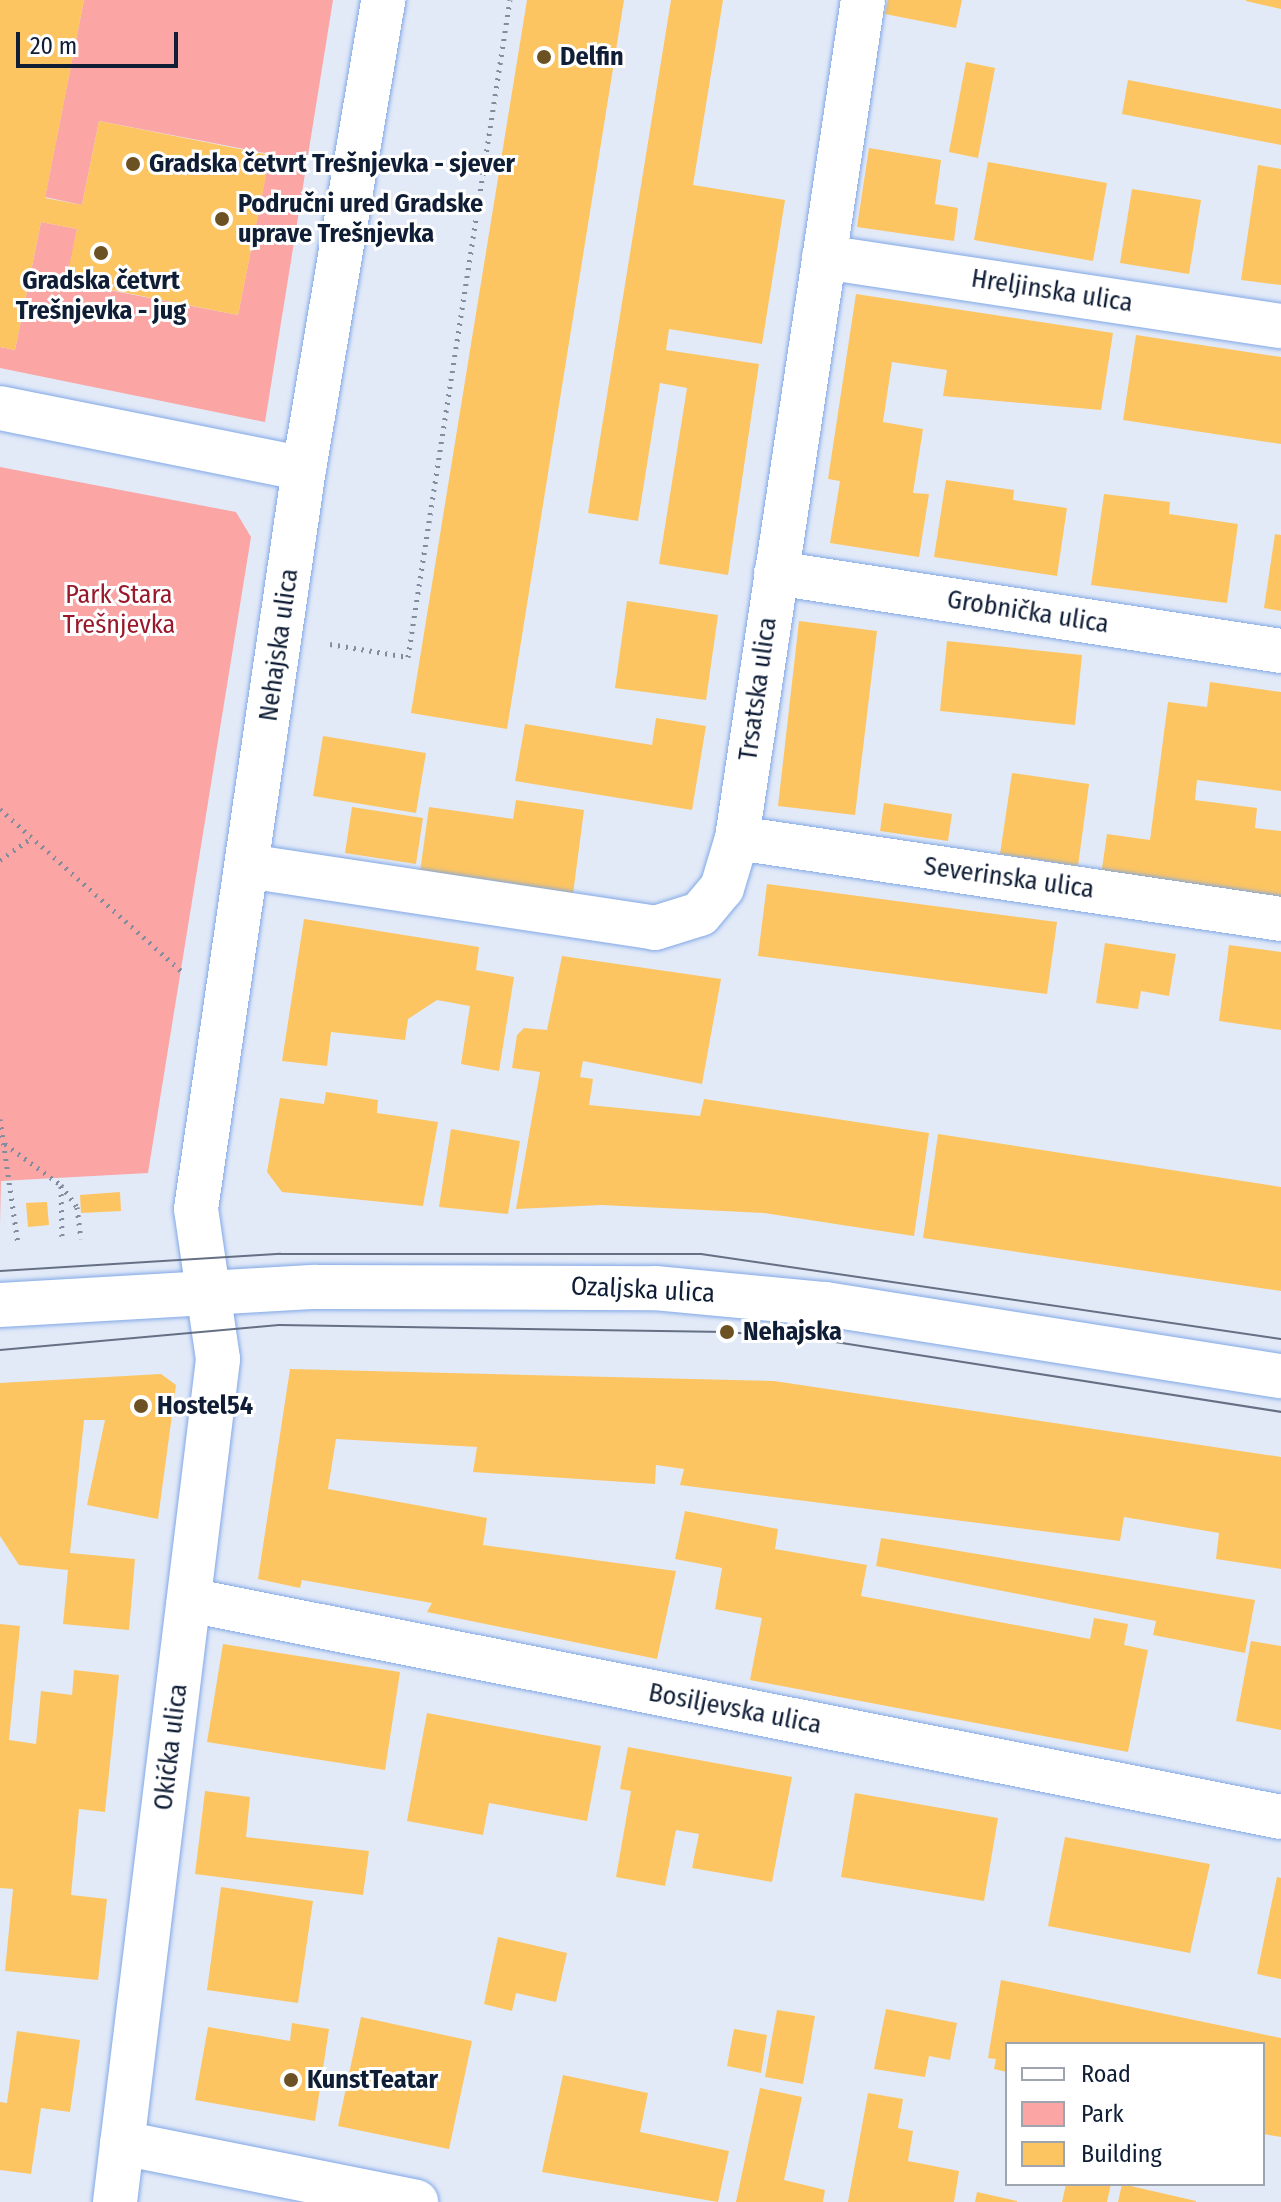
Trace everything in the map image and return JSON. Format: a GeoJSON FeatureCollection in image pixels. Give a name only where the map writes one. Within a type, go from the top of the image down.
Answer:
{"type":"FeatureCollection","features":[{"type":"Feature","properties":{"kind":"street","name":"Nehajska ulica"},"geometry":{"type":"LineString","coordinates":[[208,1291],[196,1209],[304,469],[383,0]]}},
{"type":"Feature","properties":{"kind":"street","name":"Trsatska ulica"},"geometry":{"type":"LineString","coordinates":[[247,866],[655,928],[700,914],[722,888],[737,838],[863,0]]}},
{"type":"Feature","properties":{"kind":"street","name":"Hreljinska ulica"},"geometry":{"type":"LineString","coordinates":[[824,257],[1281,326]]}},
{"type":"Feature","properties":{"kind":"street"},"geometry":{"type":"LineString","coordinates":[[0,408],[304,469]]}},
{"type":"Feature","properties":{"kind":"street","name":"Grobnička ulica"},"geometry":{"type":"LineString","coordinates":[[776,573],[1281,651]]}},
{"type":"Feature","properties":{"kind":"street","name":"Severinska ulica"},"geometry":{"type":"LineString","coordinates":[[737,838],[1281,919]]}},
{"type":"Feature","properties":{"kind":"street","name":"Ozaljska ulica"},"geometry":{"type":"LineString","coordinates":[[0,1305],[208,1291],[537,1285],[722,1293],[1281,1376]]}},
{"type":"Feature","properties":{"kind":"street","name":"Okićka ulica"},"geometry":{"type":"LineString","coordinates":[[115,2202],[218,1359],[208,1291]]}},
{"type":"Feature","properties":{"kind":"street","name":"Bosiljevska ulica"},"geometry":{"type":"LineString","coordinates":[[189,1600],[1281,1817]]}},
{"type":"Feature","properties":{"kind":"street"},"geometry":{"type":"LineString","coordinates":[[122,2143],[416,2202]]}},
{"type":"Feature","properties":{"kind":"path"},"geometry":{"type":"LineString","coordinates":[[323,643],[408,657],[510,0]]}},
{"type":"Feature","properties":{"kind":"path"},"geometry":{"type":"LineString","coordinates":[[0,809],[167,959]]}},
{"type":"Feature","properties":{"kind":"path"},"geometry":{"type":"LineString","coordinates":[[0,860],[32,838]]}},
{"type":"Feature","properties":{"kind":"path"},"geometry":{"type":"LineString","coordinates":[[0,1119],[18,1244]]}},
{"type":"Feature","properties":{"kind":"path"},"geometry":{"type":"LineString","coordinates":[[5,1144],[61,1185],[77,1207],[81,1239]]}},
{"type":"Feature","properties":{"kind":"path"},"geometry":{"type":"LineString","coordinates":[[61,1185],[62,1240]]}},
{"type":"Feature","properties":{"kind":"green space"},"geometry":{"type":"Polygon","coordinates":[[[84,0],[333,0],[265,422],[0,368],[0,347],[15,350],[41,222],[77,229],[67,282],[238,315],[270,154],[99,121],[82,205],[45,197],[84,0]]]}},
{"type":"Feature","properties":{"kind":"green space","name":"Park Stara Trešnjevka"},"geometry":{"type":"Polygon","coordinates":[[[0,467],[236,512],[251,537],[148,1173],[1,1181],[0,1225],[0,467]]]}},
{"type":"Feature","properties":{"kind":"building"},"geometry":{"type":"Polygon","coordinates":[[[0,0],[84,0],[45,198],[82,205],[99,121],[270,155],[238,315],[66,281],[77,229],[41,222],[15,350],[0,347],[0,0]]]}},
{"type":"Feature","properties":{"kind":"building"},"geometry":{"type":"Polygon","coordinates":[[[527,0],[624,0],[507,729],[411,713],[527,0]]]}},
{"type":"Feature","properties":{"kind":"building"},"geometry":{"type":"Polygon","coordinates":[[[671,0],[723,0],[693,185],[785,200],[762,344],[669,329],[666,350],[759,364],[728,575],[659,564],[687,388],[660,383],[638,521],[588,513],[671,0]]]}},
{"type":"Feature","properties":{"kind":"building"},"geometry":{"type":"Polygon","coordinates":[[[888,0],[962,0],[956,28],[885,14],[888,0]]]}},
{"type":"Feature","properties":{"kind":"building"},"geometry":{"type":"Polygon","coordinates":[[[1281,0],[1281,9],[1246,1],[1281,0]]]}},
{"type":"Feature","properties":{"kind":"building"},"geometry":{"type":"Polygon","coordinates":[[[966,62],[995,68],[978,158],[949,152],[966,62]]]}},
{"type":"Feature","properties":{"kind":"building"},"geometry":{"type":"Polygon","coordinates":[[[1128,80],[1281,109],[1281,145],[1122,114],[1128,80]]]}},
{"type":"Feature","properties":{"kind":"building"},"geometry":{"type":"Polygon","coordinates":[[[869,148],[941,160],[935,204],[958,208],[954,241],[857,227],[869,148]]]}},
{"type":"Feature","properties":{"kind":"building"},"geometry":{"type":"Polygon","coordinates":[[[988,162],[1107,183],[1093,261],[974,240],[988,162]]]}},
{"type":"Feature","properties":{"kind":"building"},"geometry":{"type":"Polygon","coordinates":[[[1258,165],[1281,169],[1281,285],[1241,280],[1258,165]]]}},
{"type":"Feature","properties":{"kind":"building"},"geometry":{"type":"Polygon","coordinates":[[[1132,189],[1201,200],[1189,274],[1120,263],[1132,189]]]}},
{"type":"Feature","properties":{"kind":"building"},"geometry":{"type":"Polygon","coordinates":[[[856,294],[1113,333],[1101,410],[943,396],[947,370],[892,362],[883,422],[923,429],[913,493],[929,494],[919,557],[830,543],[840,481],[828,479],[856,294]]]}},
{"type":"Feature","properties":{"kind":"building"},"geometry":{"type":"Polygon","coordinates":[[[1136,335],[1281,357],[1281,444],[1123,420],[1136,335]]]}},
{"type":"Feature","properties":{"kind":"building"},"geometry":{"type":"Polygon","coordinates":[[[946,480],[1014,490],[1013,500],[1067,508],[1057,576],[934,557],[946,480]]]}},
{"type":"Feature","properties":{"kind":"building"},"geometry":{"type":"Polygon","coordinates":[[[1104,494],[1170,502],[1169,514],[1238,524],[1227,603],[1091,585],[1104,494]]]}},
{"type":"Feature","properties":{"kind":"building"},"geometry":{"type":"Polygon","coordinates":[[[1275,534],[1281,535],[1281,611],[1264,608],[1275,534]]]}},
{"type":"Feature","properties":{"kind":"building"},"geometry":{"type":"Polygon","coordinates":[[[627,601],[718,615],[706,700],[615,688],[627,601]]]}},
{"type":"Feature","properties":{"kind":"building"},"geometry":{"type":"Polygon","coordinates":[[[799,621],[877,631],[855,815],[778,806],[799,621]]]}},
{"type":"Feature","properties":{"kind":"building"},"geometry":{"type":"Polygon","coordinates":[[[947,641],[1082,655],[1075,725],[940,711],[947,641]]]}},
{"type":"Feature","properties":{"kind":"building"},"geometry":{"type":"Polygon","coordinates":[[[1210,682],[1281,692],[1281,791],[1197,780],[1195,800],[1257,808],[1255,828],[1281,831],[1281,899],[1101,875],[1107,834],[1150,840],[1168,702],[1207,707],[1210,682]]]}},
{"type":"Feature","properties":{"kind":"building"},"geometry":{"type":"Polygon","coordinates":[[[656,718],[706,726],[692,810],[515,781],[525,724],[652,745],[656,718]]]}},
{"type":"Feature","properties":{"kind":"building"},"geometry":{"type":"Polygon","coordinates":[[[323,736],[426,753],[416,813],[313,796],[323,736]]]}},
{"type":"Feature","properties":{"kind":"building"},"geometry":{"type":"Polygon","coordinates":[[[1012,773],[1089,784],[1078,866],[1000,854],[1012,773]]]}},
{"type":"Feature","properties":{"kind":"building"},"geometry":{"type":"Polygon","coordinates":[[[516,800],[584,810],[573,894],[420,872],[429,807],[513,819],[516,800]]]}},
{"type":"Feature","properties":{"kind":"building"},"geometry":{"type":"Polygon","coordinates":[[[884,803],[952,814],[948,841],[880,831],[884,803]]]}},
{"type":"Feature","properties":{"kind":"building"},"geometry":{"type":"Polygon","coordinates":[[[352,807],[423,818],[416,864],[345,853],[352,807]]]}},
{"type":"Feature","properties":{"kind":"building"},"geometry":{"type":"Polygon","coordinates":[[[767,884],[1057,922],[1047,994],[758,956],[767,884]]]}},
{"type":"Feature","properties":{"kind":"building"},"geometry":{"type":"Polygon","coordinates":[[[304,919],[479,947],[476,970],[514,977],[499,1071],[461,1064],[470,1006],[437,1000],[408,1019],[405,1040],[331,1032],[327,1066],[282,1061],[304,919]]]}},
{"type":"Feature","properties":{"kind":"building"},"geometry":{"type":"Polygon","coordinates":[[[1105,943],[1176,954],[1169,996],[1141,991],[1138,1009],[1096,1003],[1105,943]]]}},
{"type":"Feature","properties":{"kind":"building"},"geometry":{"type":"Polygon","coordinates":[[[1229,945],[1281,952],[1281,1030],[1219,1021],[1229,945]]]}},
{"type":"Feature","properties":{"kind":"building"},"geometry":{"type":"Polygon","coordinates":[[[562,956],[721,979],[702,1084],[583,1061],[580,1077],[593,1079],[589,1105],[700,1116],[704,1099],[929,1133],[914,1236],[764,1213],[602,1205],[516,1209],[540,1072],[512,1068],[517,1035],[524,1028],[547,1030],[562,956]]]}},
{"type":"Feature","properties":{"kind":"building"},"geometry":{"type":"Polygon","coordinates":[[[326,1092],[378,1100],[377,1113],[438,1122],[423,1206],[282,1192],[267,1172],[280,1098],[324,1104],[326,1092]]]}},
{"type":"Feature","properties":{"kind":"building"},"geometry":{"type":"Polygon","coordinates":[[[451,1129],[520,1141],[508,1214],[439,1207],[451,1129]]]}},
{"type":"Feature","properties":{"kind":"building"},"geometry":{"type":"Polygon","coordinates":[[[938,1134],[1281,1187],[1281,1291],[923,1238],[938,1134]]]}},
{"type":"Feature","properties":{"kind":"building"},"geometry":{"type":"Polygon","coordinates":[[[120,1192],[121,1211],[81,1213],[80,1195],[120,1192]]]}},
{"type":"Feature","properties":{"kind":"building"},"geometry":{"type":"Polygon","coordinates":[[[47,1202],[49,1225],[28,1227],[26,1203],[47,1202]]]}},
{"type":"Feature","properties":{"kind":"building"},"geometry":{"type":"Polygon","coordinates":[[[290,1369],[774,1381],[1281,1457],[1281,1569],[1216,1559],[1219,1533],[1124,1517],[1120,1541],[680,1485],[684,1469],[656,1465],[655,1484],[473,1472],[477,1447],[336,1439],[328,1489],[487,1518],[483,1545],[676,1571],[657,1659],[427,1612],[432,1603],[302,1580],[300,1588],[258,1579],[290,1369]]]}},
{"type":"Feature","properties":{"kind":"building"},"geometry":{"type":"Polygon","coordinates":[[[161,1374],[176,1385],[158,1519],[87,1505],[105,1420],[84,1420],[70,1553],[135,1559],[129,1630],[63,1624],[68,1570],[19,1565],[0,1536],[0,1383],[161,1374]]]}},
{"type":"Feature","properties":{"kind":"building"},"geometry":{"type":"Polygon","coordinates":[[[685,1511],[778,1529],[775,1549],[867,1565],[861,1596],[1090,1639],[1094,1618],[1128,1624],[1124,1645],[1148,1650],[1128,1752],[750,1680],[762,1618],[715,1609],[722,1568],[675,1559],[685,1511]]]}},
{"type":"Feature","properties":{"kind":"building"},"geometry":{"type":"Polygon","coordinates":[[[881,1538],[1255,1600],[1245,1653],[1153,1635],[1156,1621],[876,1566],[881,1538]]]}},
{"type":"Feature","properties":{"kind":"building"},"geometry":{"type":"Polygon","coordinates":[[[0,1624],[20,1626],[9,1740],[36,1744],[41,1691],[72,1695],[74,1670],[119,1675],[105,1812],[79,1809],[71,1895],[107,1899],[98,1980],[5,1971],[13,1889],[0,1888],[0,1624]]]}},
{"type":"Feature","properties":{"kind":"building"},"geometry":{"type":"Polygon","coordinates":[[[1251,1641],[1281,1646],[1281,1730],[1236,1721],[1251,1641]]]}},
{"type":"Feature","properties":{"kind":"building"},"geometry":{"type":"Polygon","coordinates":[[[223,1644],[400,1672],[385,1770],[207,1742],[223,1644]]]}},
{"type":"Feature","properties":{"kind":"building"},"geometry":{"type":"Polygon","coordinates":[[[427,1713],[601,1746],[587,1821],[489,1803],[483,1835],[407,1821],[427,1713]]]}},
{"type":"Feature","properties":{"kind":"building"},"geometry":{"type":"Polygon","coordinates":[[[628,1747],[792,1777],[772,1882],[692,1868],[699,1834],[676,1830],[665,1886],[616,1877],[631,1791],[620,1789],[628,1747]]]}},
{"type":"Feature","properties":{"kind":"building"},"geometry":{"type":"Polygon","coordinates":[[[205,1791],[250,1797],[246,1837],[369,1851],[363,1895],[195,1874],[205,1791]]]}},
{"type":"Feature","properties":{"kind":"building"},"geometry":{"type":"Polygon","coordinates":[[[855,1793],[998,1818],[984,1901],[841,1877],[855,1793]]]}},
{"type":"Feature","properties":{"kind":"building"},"geometry":{"type":"Polygon","coordinates":[[[1065,1837],[1210,1864],[1190,1953],[1048,1926],[1065,1837]]]}},
{"type":"Feature","properties":{"kind":"building"},"geometry":{"type":"Polygon","coordinates":[[[1277,1877],[1281,1878],[1281,1979],[1257,1974],[1277,1877]]]}},
{"type":"Feature","properties":{"kind":"building"},"geometry":{"type":"Polygon","coordinates":[[[221,1887],[313,1901],[298,2003],[207,1990],[221,1887]]]}},
{"type":"Feature","properties":{"kind":"building"},"geometry":{"type":"Polygon","coordinates":[[[498,1937],[567,1953],[556,2002],[516,1993],[512,2011],[484,2004],[498,1937]]]}},
{"type":"Feature","properties":{"kind":"building"},"geometry":{"type":"Polygon","coordinates":[[[1001,1980],[1281,2038],[1281,2137],[1265,2134],[1265,2042],[1005,2042],[1005,2072],[994,2069],[996,2059],[988,2058],[1001,1980]]]}},
{"type":"Feature","properties":{"kind":"building"},"geometry":{"type":"Polygon","coordinates":[[[886,2009],[957,2023],[950,2060],[929,2056],[925,2077],[874,2069],[886,2009]]]}},
{"type":"Feature","properties":{"kind":"building"},"geometry":{"type":"Polygon","coordinates":[[[777,2010],[815,2016],[803,2084],[765,2077],[777,2010]]]}},
{"type":"Feature","properties":{"kind":"building"},"geometry":{"type":"Polygon","coordinates":[[[361,2017],[472,2041],[449,2149],[338,2126],[361,2017]]]}},
{"type":"Feature","properties":{"kind":"building"},"geometry":{"type":"Polygon","coordinates":[[[292,2023],[329,2029],[315,2121],[195,2100],[208,2027],[290,2041],[292,2023]]]}},
{"type":"Feature","properties":{"kind":"building"},"geometry":{"type":"Polygon","coordinates":[[[734,2029],[767,2035],[761,2073],[727,2066],[734,2029]]]}},
{"type":"Feature","properties":{"kind":"building"},"geometry":{"type":"Polygon","coordinates":[[[17,2031],[80,2040],[70,2112],[41,2108],[31,2174],[0,2170],[0,2102],[7,2103],[17,2031]]]}},
{"type":"Feature","properties":{"kind":"building"},"geometry":{"type":"Polygon","coordinates":[[[563,2075],[648,2093],[640,2132],[729,2151],[718,2202],[542,2172],[563,2075]]]}},
{"type":"Feature","properties":{"kind":"building"},"geometry":{"type":"Polygon","coordinates":[[[760,2088],[802,2097],[784,2180],[825,2190],[823,2202],[736,2202],[760,2088]]]}},
{"type":"Feature","properties":{"kind":"building"},"geometry":{"type":"Polygon","coordinates":[[[868,2093],[903,2099],[898,2128],[913,2131],[908,2161],[959,2171],[954,2202],[848,2202],[868,2093]]]}},
{"type":"Feature","properties":{"kind":"building"},"geometry":{"type":"Polygon","coordinates":[[[1066,2186],[1111,2186],[1107,2202],[1062,2202],[1066,2186]]]}},
{"type":"Feature","properties":{"kind":"building"},"geometry":{"type":"Polygon","coordinates":[[[1122,2186],[1196,2201],[1196,2202],[1118,2202],[1122,2186]]]}},
{"type":"Feature","properties":{"kind":"building"},"geometry":{"type":"Polygon","coordinates":[[[977,2192],[1017,2201],[1017,2202],[975,2202],[977,2192]]]}},
{"type":"Feature","properties":{"kind":"tram line"},"geometry":{"type":"LineString","coordinates":[[0,1271],[280,1254],[701,1254],[1281,1339]]}},
{"type":"Feature","properties":{"kind":"tram line"},"geometry":{"type":"LineString","coordinates":[[0,1350],[279,1325],[727,1332],[822,1340],[1281,1412]]}},
{"type":"Feature","properties":{"kind":"place","name":"Delfin"},"geometry":{"type":"Point","coordinates":[544,57]}},
{"type":"Feature","properties":{"kind":"place","name":"Gradska četvrt Trešnjevka - sjever"},"geometry":{"type":"Point","coordinates":[133,164]}},
{"type":"Feature","properties":{"kind":"place","name":"Područni ured Gradske uprave Trešnjevka"},"geometry":{"type":"Point","coordinates":[222,219]}},
{"type":"Feature","properties":{"kind":"place","name":"Gradska četvrt Trešnjevka - jug"},"geometry":{"type":"Point","coordinates":[101,253]}},
{"type":"Feature","properties":{"kind":"place","name":"Nehajska"},"geometry":{"type":"Point","coordinates":[727,1332]}},
{"type":"Feature","properties":{"kind":"place","name":"Hostel54"},"geometry":{"type":"Point","coordinates":[141,1406]}},
{"type":"Feature","properties":{"kind":"place","name":"KunstTeatar"},"geometry":{"type":"Point","coordinates":[291,2080]}}]}
